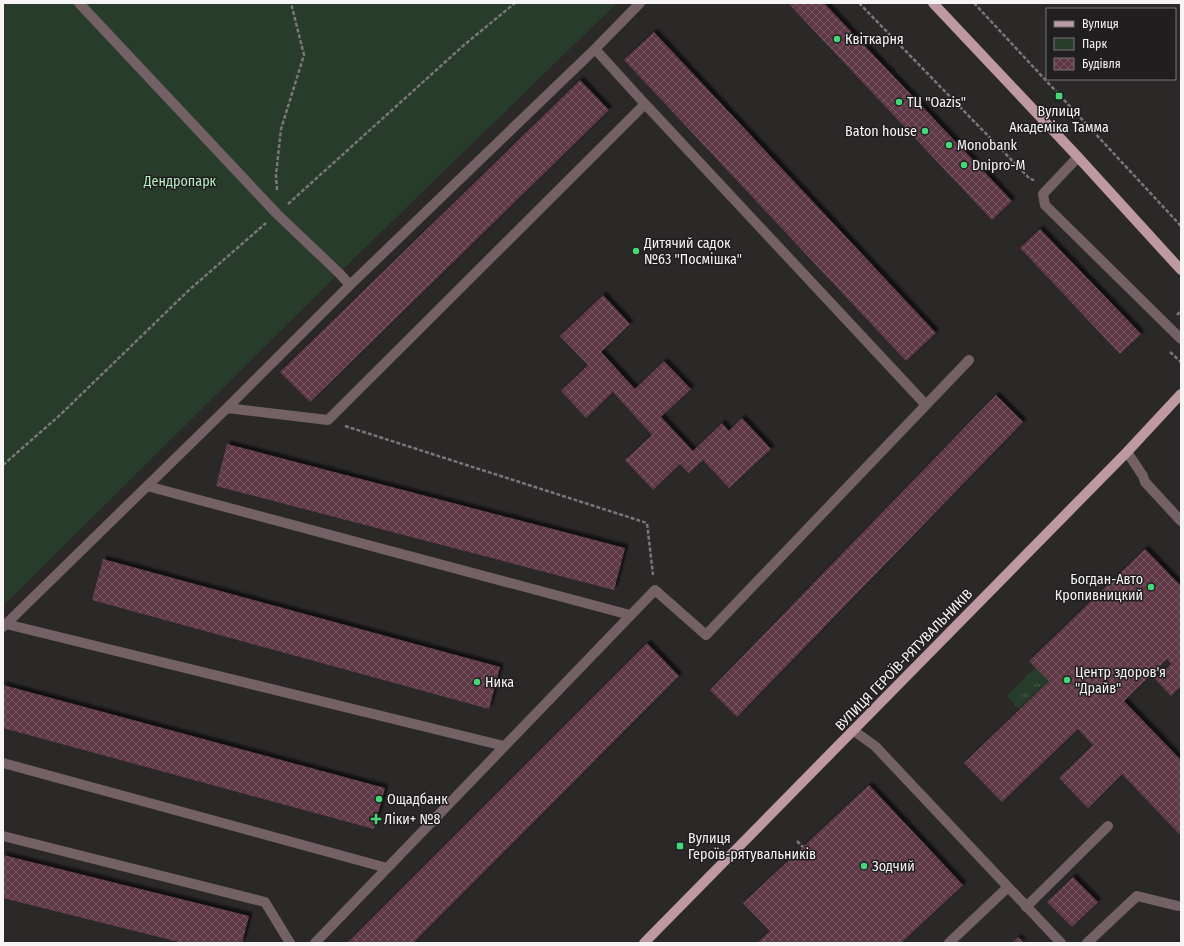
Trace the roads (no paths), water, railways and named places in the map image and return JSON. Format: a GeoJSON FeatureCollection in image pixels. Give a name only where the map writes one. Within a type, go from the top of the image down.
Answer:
{"type":"FeatureCollection","features":[{"type":"Feature","properties":{"kind":"main road"},"geometry":{"type":"LineString","coordinates":[[933,3],[1078,157],[1181,270]]}},
{"type":"Feature","properties":{"kind":"main road","name":"ВУЛИЦЯ ГЕРОЇВ-РЯТУВАЛЬНИКІВ"},"geometry":{"type":"LineString","coordinates":[[644,943],[1127,452],[1181,394]]}},
{"type":"Feature","properties":{"kind":"lane"},"geometry":{"type":"LineString","coordinates":[[79,3],[277,214],[350,285]]}},
{"type":"Feature","properties":{"kind":"lane"},"geometry":{"type":"LineString","coordinates":[[4,625],[227,408],[350,285],[595,49],[640,3]]}},
{"type":"Feature","properties":{"kind":"lane"},"geometry":{"type":"LineString","coordinates":[[595,49],[926,405]]}},
{"type":"Feature","properties":{"kind":"lane"},"geometry":{"type":"LineString","coordinates":[[227,408],[328,420],[645,104]]}},
{"type":"Feature","properties":{"kind":"lane"},"geometry":{"type":"LineString","coordinates":[[1078,157],[1043,194],[1045,205],[1181,339]]}},
{"type":"Feature","properties":{"kind":"lane"},"geometry":{"type":"LineString","coordinates":[[315,943],[655,590],[706,635],[969,360]]}},
{"type":"Feature","properties":{"kind":"lane"},"geometry":{"type":"LineString","coordinates":[[1127,452],[1143,476],[1145,482],[1181,521]]}},
{"type":"Feature","properties":{"kind":"lane"},"geometry":{"type":"LineString","coordinates":[[147,486],[630,615]]}},
{"type":"Feature","properties":{"kind":"lane"},"geometry":{"type":"LineString","coordinates":[[4,625],[504,746]]}},
{"type":"Feature","properties":{"kind":"lane"},"geometry":{"type":"LineString","coordinates":[[854,731],[875,746],[1061,943]]}},
{"type":"Feature","properties":{"kind":"lane"},"geometry":{"type":"LineString","coordinates":[[3,763],[387,868]]}},
{"type":"Feature","properties":{"kind":"lane"},"geometry":{"type":"LineString","coordinates":[[1026,907],[1108,826]]}},
{"type":"Feature","properties":{"kind":"lane"},"geometry":{"type":"LineString","coordinates":[[3,836],[265,902],[290,943]]}},
{"type":"Feature","properties":{"kind":"lane"},"geometry":{"type":"LineString","coordinates":[[949,943],[1008,887]]}},
{"type":"Feature","properties":{"kind":"lane"},"geometry":{"type":"LineString","coordinates":[[1087,943],[1137,896],[1178,906]]}},
{"type":"Feature","properties":{"kind":"place","name":"Квіткарня"},"geometry":{"type":"Point","coordinates":[837,39]}},
{"type":"Feature","properties":{"kind":"place","name":"Вулиця Академіка Тамма"},"geometry":{"type":"Point","coordinates":[1059,96]}},
{"type":"Feature","properties":{"kind":"place","name":"ТЦ \"Oazis\""},"geometry":{"type":"Point","coordinates":[899,102]}},
{"type":"Feature","properties":{"kind":"place","name":"Baton house"},"geometry":{"type":"Point","coordinates":[925,131]}},
{"type":"Feature","properties":{"kind":"place","name":"Monobank"},"geometry":{"type":"Point","coordinates":[949,145]}},
{"type":"Feature","properties":{"kind":"place","name":"Dnipro-M"},"geometry":{"type":"Point","coordinates":[964,165]}},
{"type":"Feature","properties":{"kind":"place","name":"Дитячий садок №63 \"Посмішка\""},"geometry":{"type":"Point","coordinates":[636,251]}},
{"type":"Feature","properties":{"kind":"place","name":"Богдан-Авто Кропивницкий"},"geometry":{"type":"Point","coordinates":[1151,587]}},
{"type":"Feature","properties":{"kind":"place","name":"Центр здоров'я \"Драйв\""},"geometry":{"type":"Point","coordinates":[1067,680]}},
{"type":"Feature","properties":{"kind":"place","name":"Ника"},"geometry":{"type":"Point","coordinates":[477,682]}},
{"type":"Feature","properties":{"kind":"place","name":"Ощадбанк"},"geometry":{"type":"Point","coordinates":[379,799]}},
{"type":"Feature","properties":{"kind":"place","name":"Ліки+ №8"},"geometry":{"type":"Point","coordinates":[376,819]}},
{"type":"Feature","properties":{"kind":"place","name":"Вулиця Героїв-рятувальників"},"geometry":{"type":"Point","coordinates":[680,846]}},
{"type":"Feature","properties":{"kind":"place","name":"Зодчий"},"geometry":{"type":"Point","coordinates":[864,866]}},
{"type":"Feature","properties":{"kind":"park label","name":"Дендропарк"},"geometry":{"type":"Point","coordinates":[180,181]}}]}
